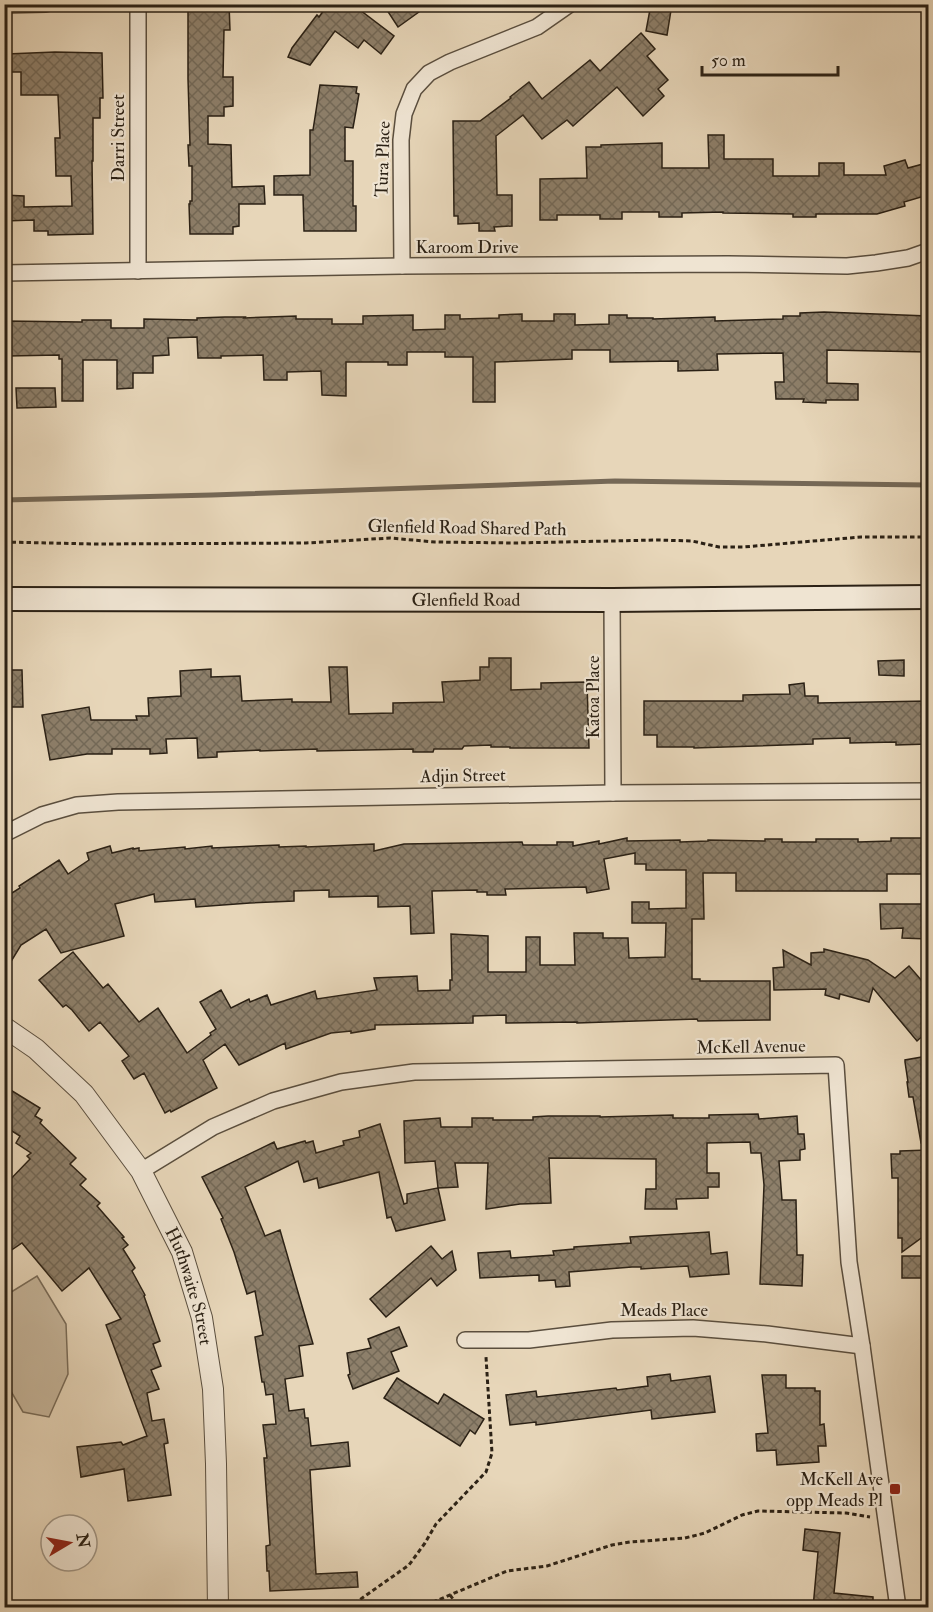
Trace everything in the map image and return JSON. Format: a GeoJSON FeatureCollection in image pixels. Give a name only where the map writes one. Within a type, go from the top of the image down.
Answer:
{"type":"FeatureCollection","features":[{"type":"Feature","properties":{"kind":"main road","name":"Glenfield Road"},"geometry":{"type":"LineString","coordinates":[[4,599],[612,600],[928,597]]}},
{"type":"Feature","properties":{"kind":"street"},"geometry":{"type":"LineString","coordinates":[[4,5],[46,4]]}},
{"type":"Feature","properties":{"kind":"street","name":"Darri Street"},"geometry":{"type":"LineString","coordinates":[[138,4],[138,271]]}},
{"type":"Feature","properties":{"kind":"street","name":"Tura Place"},"geometry":{"type":"LineString","coordinates":[[402,266],[401,140],[404,114],[414,89],[429,73],[450,62],[537,27],[570,4]]}},
{"type":"Feature","properties":{"kind":"street","name":"Karoom Drive"},"geometry":{"type":"LineString","coordinates":[[4,273],[402,266],[728,264],[847,266],[897,260],[928,251]]}},
{"type":"Feature","properties":{"kind":"street","name":"Katoa Place"},"geometry":{"type":"LineString","coordinates":[[612,600],[613,793]]}},
{"type":"Feature","properties":{"kind":"street","name":"Adjin Street"},"geometry":{"type":"LineString","coordinates":[[4,834],[42,815],[59,810],[77,805],[118,801],[613,793],[928,791]]}},
{"type":"Feature","properties":{"kind":"street","name":"Huthwaite Street"},"geometry":{"type":"LineString","coordinates":[[4,1027],[36,1049],[84,1094],[141,1171],[182,1252],[202,1318],[213,1389],[218,1608]]}},
{"type":"Feature","properties":{"kind":"street","name":"McKell Avenue"},"geometry":{"type":"LineString","coordinates":[[141,1171],[213,1127],[273,1101],[341,1082],[414,1072],[836,1065],[849,1262],[898,1608]]}},
{"type":"Feature","properties":{"kind":"street","name":"Meads Place"},"geometry":{"type":"LineString","coordinates":[[465,1340],[529,1340],[612,1330],[693,1328],[767,1334],[862,1346]]}},
{"type":"Feature","properties":{"kind":"path","name":"Glenfield Road Shared Path"},"geometry":{"type":"LineString","coordinates":[[4,542],[306,543],[390,538],[435,542],[514,543],[692,541],[719,547],[743,547],[861,537],[928,537]]}},
{"type":"Feature","properties":{"kind":"path"},"geometry":{"type":"LineString","coordinates":[[348,1608],[409,1565],[436,1524],[486,1472],[492,1453],[485,1340]]}},
{"type":"Feature","properties":{"kind":"path"},"geometry":{"type":"LineString","coordinates":[[419,1608],[507,1571],[547,1566],[621,1543],[685,1539],[705,1533],[742,1515],[758,1511],[846,1513],[886,1520]]}},
{"type":"Feature","properties":{"kind":"path"},"geometry":{"type":"LineString","coordinates":[[450,1594],[460,1608]]}},
{"type":"Feature","properties":{"kind":"shaded area"},"geometry":{"type":"Polygon","coordinates":[[[37,1276],[66,1324],[68,1374],[49,1417],[23,1412],[5,1381],[8,1294],[37,1276]]]}},
{"type":"Feature","properties":{"kind":"building"},"geometry":{"type":"Polygon","coordinates":[[[188,4],[229,4],[230,30],[224,30],[223,77],[233,77],[233,106],[224,107],[224,116],[208,116],[208,144],[231,145],[232,187],[264,186],[265,204],[239,204],[239,226],[233,227],[233,234],[190,234],[189,204],[192,201],[192,166],[189,166],[188,145],[190,145],[188,4]]]}},
{"type":"Feature","properties":{"kind":"building"},"geometry":{"type":"Polygon","coordinates":[[[328,4],[352,4],[394,36],[381,54],[364,40],[358,48],[335,31],[310,65],[288,57],[292,48],[328,4]]]}},
{"type":"Feature","properties":{"kind":"building"},"geometry":{"type":"Polygon","coordinates":[[[383,4],[430,4],[398,27],[383,4]]]}},
{"type":"Feature","properties":{"kind":"building"},"geometry":{"type":"Polygon","coordinates":[[[651,4],[672,4],[667,35],[646,31],[651,4]]]}},
{"type":"Feature","properties":{"kind":"building"},"geometry":{"type":"Polygon","coordinates":[[[641,33],[655,49],[647,56],[668,80],[658,89],[664,96],[643,116],[617,87],[573,126],[567,120],[542,139],[523,115],[496,136],[497,195],[512,195],[512,226],[494,227],[495,231],[479,231],[479,223],[458,224],[458,216],[454,216],[453,121],[480,121],[529,82],[542,99],[590,60],[600,71],[641,33]]]}},
{"type":"Feature","properties":{"kind":"building"},"geometry":{"type":"Polygon","coordinates":[[[102,53],[103,98],[100,98],[100,118],[93,118],[93,234],[48,235],[48,231],[34,231],[34,220],[4,221],[4,195],[24,196],[24,207],[72,206],[71,176],[56,176],[55,138],[60,138],[58,95],[21,95],[21,72],[7,72],[7,54],[102,53]]]}},
{"type":"Feature","properties":{"kind":"building"},"geometry":{"type":"Polygon","coordinates":[[[320,85],[357,87],[356,93],[359,94],[353,128],[345,127],[345,161],[353,161],[353,206],[356,206],[356,231],[304,231],[303,195],[274,195],[274,176],[310,175],[310,130],[313,130],[320,85]]]}},
{"type":"Feature","properties":{"kind":"building"},"geometry":{"type":"Polygon","coordinates":[[[708,135],[724,135],[724,159],[773,159],[773,176],[819,176],[819,163],[844,163],[844,175],[886,175],[884,166],[905,160],[908,168],[923,164],[924,168],[928,166],[928,195],[904,202],[905,206],[877,214],[816,214],[816,217],[793,217],[793,214],[723,212],[682,213],[682,217],[659,217],[659,212],[622,212],[622,219],[600,219],[600,215],[557,215],[557,220],[540,220],[540,179],[587,178],[586,147],[662,143],[662,168],[709,168],[708,135]]]}},
{"type":"Feature","properties":{"kind":"building"},"geometry":{"type":"Polygon","coordinates":[[[800,313],[928,316],[928,352],[827,350],[827,383],[858,384],[858,400],[826,400],[826,403],[803,402],[804,399],[776,399],[775,382],[784,382],[783,353],[717,354],[718,370],[678,371],[678,361],[610,362],[610,350],[572,350],[572,359],[495,362],[495,402],[473,402],[473,357],[445,357],[445,352],[407,352],[407,365],[388,365],[388,362],[346,362],[346,396],[322,395],[321,371],[287,372],[287,380],[264,380],[263,355],[198,358],[197,337],[168,338],[169,355],[153,356],[153,373],[133,373],[133,388],[117,389],[117,360],[83,360],[83,401],[62,401],[62,359],[59,359],[59,355],[8,356],[8,349],[6,349],[6,321],[111,320],[111,328],[144,328],[144,319],[197,320],[197,318],[296,316],[296,319],[332,319],[332,324],[363,324],[363,316],[413,315],[413,330],[445,329],[445,315],[460,315],[460,319],[499,318],[499,315],[522,314],[522,321],[554,321],[554,314],[575,314],[575,325],[609,324],[609,315],[653,319],[715,317],[715,321],[783,319],[783,316],[800,316],[800,313]]]}},
{"type":"Feature","properties":{"kind":"building"},"geometry":{"type":"Polygon","coordinates":[[[16,388],[55,388],[56,407],[17,408],[16,388]]]}},
{"type":"Feature","properties":{"kind":"building"},"geometry":{"type":"Polygon","coordinates":[[[489,658],[511,658],[511,690],[541,689],[541,683],[587,682],[589,748],[510,748],[491,747],[491,745],[464,746],[462,749],[434,749],[433,752],[413,752],[413,749],[260,750],[217,752],[217,757],[198,758],[197,738],[166,739],[167,753],[150,754],[150,749],[112,749],[112,754],[87,754],[50,760],[42,715],[89,707],[91,720],[137,720],[136,716],[149,716],[148,698],[181,696],[180,671],[211,669],[211,677],[240,676],[242,701],[292,699],[292,702],[331,702],[329,667],[347,667],[349,714],[393,713],[393,703],[444,702],[442,682],[480,680],[480,667],[489,667],[489,658]]]}},
{"type":"Feature","properties":{"kind":"building"},"geometry":{"type":"Polygon","coordinates":[[[904,660],[904,676],[879,675],[878,661],[904,660]]]}},
{"type":"Feature","properties":{"kind":"building"},"geometry":{"type":"Polygon","coordinates":[[[4,670],[22,670],[23,707],[4,707],[4,670]]]}},
{"type":"Feature","properties":{"kind":"building"},"geometry":{"type":"Polygon","coordinates":[[[804,683],[805,696],[818,696],[818,703],[928,701],[928,744],[850,743],[850,738],[813,739],[813,744],[657,747],[657,735],[644,735],[644,701],[743,701],[743,695],[790,694],[789,685],[804,683]]]}},
{"type":"Feature","properties":{"kind":"building"},"geometry":{"type":"Polygon","coordinates":[[[627,838],[627,841],[680,840],[680,842],[782,839],[782,842],[816,842],[816,839],[858,839],[858,842],[891,841],[891,838],[928,838],[928,874],[887,874],[887,891],[736,891],[736,873],[703,873],[704,919],[692,919],[692,979],[770,981],[770,1020],[698,1021],[697,1019],[506,1023],[506,1015],[473,1016],[473,1023],[375,1025],[375,1029],[351,1033],[351,1031],[331,1033],[286,1049],[285,1043],[239,1065],[225,1044],[203,1060],[217,1088],[165,1113],[144,1073],[134,1079],[122,1061],[129,1056],[100,1022],[89,1031],[72,1010],[66,1005],[63,1007],[39,980],[73,952],[103,988],[108,984],[139,1022],[158,1008],[187,1053],[216,1029],[200,1002],[221,990],[231,1008],[249,999],[250,1002],[267,995],[271,1005],[315,991],[317,999],[377,990],[374,978],[417,976],[418,991],[450,990],[450,980],[452,980],[451,934],[488,936],[488,972],[526,972],[526,937],[540,937],[540,965],[575,965],[574,933],[603,933],[603,938],[628,938],[629,958],[665,957],[666,923],[632,923],[632,902],[649,902],[649,909],[686,908],[686,870],[646,870],[646,864],[635,864],[635,853],[604,859],[609,889],[587,893],[586,887],[505,889],[506,895],[487,895],[487,892],[477,892],[477,890],[432,891],[434,933],[411,934],[410,906],[378,907],[378,896],[329,897],[329,890],[294,891],[294,901],[196,907],[195,899],[155,902],[154,894],[115,904],[124,936],[61,953],[46,929],[21,945],[4,973],[4,898],[59,860],[68,874],[89,860],[87,853],[110,846],[112,853],[133,848],[139,848],[139,851],[212,846],[212,848],[279,845],[279,847],[306,847],[374,844],[374,851],[404,844],[522,842],[523,845],[557,845],[557,842],[573,842],[573,846],[599,841],[599,844],[627,838]]]}},
{"type":"Feature","properties":{"kind":"building"},"geometry":{"type":"Polygon","coordinates":[[[880,904],[928,904],[928,939],[902,938],[903,928],[881,929],[880,904]]]}},
{"type":"Feature","properties":{"kind":"building"},"geometry":{"type":"Polygon","coordinates":[[[824,949],[868,960],[895,978],[909,966],[922,981],[928,975],[928,1031],[917,1041],[873,988],[869,1002],[840,994],[839,999],[825,995],[826,989],[774,990],[773,968],[784,967],[783,950],[811,965],[811,953],[824,952],[824,949]]]}},
{"type":"Feature","properties":{"kind":"building"},"geometry":{"type":"Polygon","coordinates":[[[928,1056],[928,1143],[921,1143],[913,1097],[909,1097],[905,1060],[928,1056]]]}},
{"type":"Feature","properties":{"kind":"building"},"geometry":{"type":"Polygon","coordinates":[[[4,1086],[40,1108],[35,1116],[42,1120],[40,1123],[76,1158],[70,1164],[86,1179],[80,1185],[100,1203],[97,1206],[124,1237],[122,1238],[128,1245],[123,1249],[135,1268],[132,1271],[145,1295],[160,1341],[153,1344],[161,1366],[151,1370],[159,1389],[147,1393],[152,1421],[164,1419],[168,1443],[164,1444],[171,1495],[128,1501],[124,1469],[81,1477],[77,1447],[121,1442],[123,1445],[147,1436],[106,1325],[121,1319],[89,1268],[62,1291],[22,1243],[4,1255],[4,1186],[30,1159],[27,1156],[31,1153],[16,1143],[20,1136],[4,1126],[4,1086]]]}},
{"type":"Feature","properties":{"kind":"building"},"geometry":{"type":"Polygon","coordinates":[[[758,1114],[759,1119],[797,1116],[798,1134],[804,1134],[805,1149],[800,1150],[800,1160],[779,1161],[782,1200],[796,1200],[797,1255],[803,1255],[802,1286],[760,1284],[764,1185],[761,1153],[751,1153],[750,1142],[707,1143],[707,1173],[719,1173],[719,1187],[708,1187],[708,1198],[676,1199],[677,1209],[645,1209],[646,1189],[656,1189],[656,1159],[549,1158],[551,1203],[520,1204],[486,1209],[488,1163],[455,1163],[458,1187],[438,1188],[435,1161],[405,1163],[404,1121],[440,1118],[441,1127],[472,1127],[472,1118],[533,1120],[533,1117],[548,1116],[673,1115],[673,1118],[709,1118],[709,1115],[758,1114]]]}},
{"type":"Feature","properties":{"kind":"building"},"geometry":{"type":"Polygon","coordinates":[[[380,1124],[404,1204],[407,1203],[407,1194],[438,1188],[445,1220],[396,1231],[391,1217],[387,1218],[379,1172],[319,1188],[317,1178],[304,1182],[298,1161],[245,1187],[265,1236],[280,1230],[313,1344],[299,1346],[303,1376],[285,1379],[289,1411],[304,1409],[305,1418],[308,1418],[311,1446],[348,1442],[350,1466],[310,1470],[316,1574],[357,1572],[358,1587],[270,1591],[269,1571],[267,1571],[266,1546],[270,1545],[264,1458],[267,1458],[263,1425],[276,1424],[273,1394],[266,1395],[264,1382],[262,1382],[255,1337],[263,1335],[255,1291],[247,1294],[221,1219],[223,1218],[202,1177],[274,1142],[277,1149],[313,1141],[316,1153],[344,1145],[343,1141],[360,1137],[359,1131],[380,1124]]]}},
{"type":"Feature","properties":{"kind":"building"},"geometry":{"type":"Polygon","coordinates":[[[928,1150],[928,1233],[902,1252],[902,1238],[898,1238],[898,1178],[892,1178],[891,1154],[900,1154],[900,1151],[928,1150]]]}},
{"type":"Feature","properties":{"kind":"building"},"geometry":{"type":"Polygon","coordinates":[[[709,1232],[711,1254],[727,1252],[729,1274],[690,1277],[688,1266],[641,1269],[641,1267],[632,1267],[569,1272],[570,1286],[556,1287],[555,1280],[539,1281],[539,1275],[480,1278],[478,1253],[510,1251],[511,1258],[554,1255],[553,1251],[574,1249],[574,1247],[631,1243],[630,1237],[709,1232]]]}},
{"type":"Feature","properties":{"kind":"building"},"geometry":{"type":"Polygon","coordinates":[[[431,1246],[442,1259],[452,1251],[456,1270],[437,1286],[431,1278],[386,1317],[370,1299],[431,1246]]]}},
{"type":"Feature","properties":{"kind":"building"},"geometry":{"type":"Polygon","coordinates":[[[902,1256],[928,1256],[928,1278],[902,1278],[902,1256]]]}},
{"type":"Feature","properties":{"kind":"building"},"geometry":{"type":"Polygon","coordinates":[[[399,1327],[407,1346],[391,1352],[399,1371],[353,1389],[348,1375],[350,1374],[347,1353],[371,1348],[368,1339],[399,1327]]]}},
{"type":"Feature","properties":{"kind":"building"},"geometry":{"type":"Polygon","coordinates":[[[670,1374],[671,1381],[710,1376],[715,1412],[652,1419],[651,1410],[536,1425],[536,1422],[510,1425],[506,1395],[536,1391],[537,1397],[616,1388],[617,1390],[648,1386],[647,1377],[670,1374]]]}},
{"type":"Feature","properties":{"kind":"building"},"geometry":{"type":"Polygon","coordinates":[[[762,1375],[786,1375],[786,1388],[815,1388],[815,1391],[820,1391],[820,1425],[824,1424],[826,1446],[818,1446],[819,1462],[777,1465],[776,1450],[757,1451],[756,1434],[768,1433],[762,1375]]]}},
{"type":"Feature","properties":{"kind":"building"},"geometry":{"type":"Polygon","coordinates":[[[397,1378],[438,1404],[444,1394],[484,1419],[475,1434],[470,1430],[460,1446],[384,1398],[397,1378]]]}},
{"type":"Feature","properties":{"kind":"building"},"geometry":{"type":"Polygon","coordinates":[[[805,1529],[840,1533],[834,1593],[873,1597],[873,1608],[813,1608],[818,1552],[803,1550],[805,1529]]]}},
{"type":"Feature","properties":{"kind":"waterway"},"geometry":{"type":"LineString","coordinates":[[4,500],[615,481],[928,485]]}},
{"type":"Feature","properties":{"kind":"place","name":"McKell Ave opp Meads Pl"},"geometry":{"type":"Point","coordinates":[895,1489]}}]}
